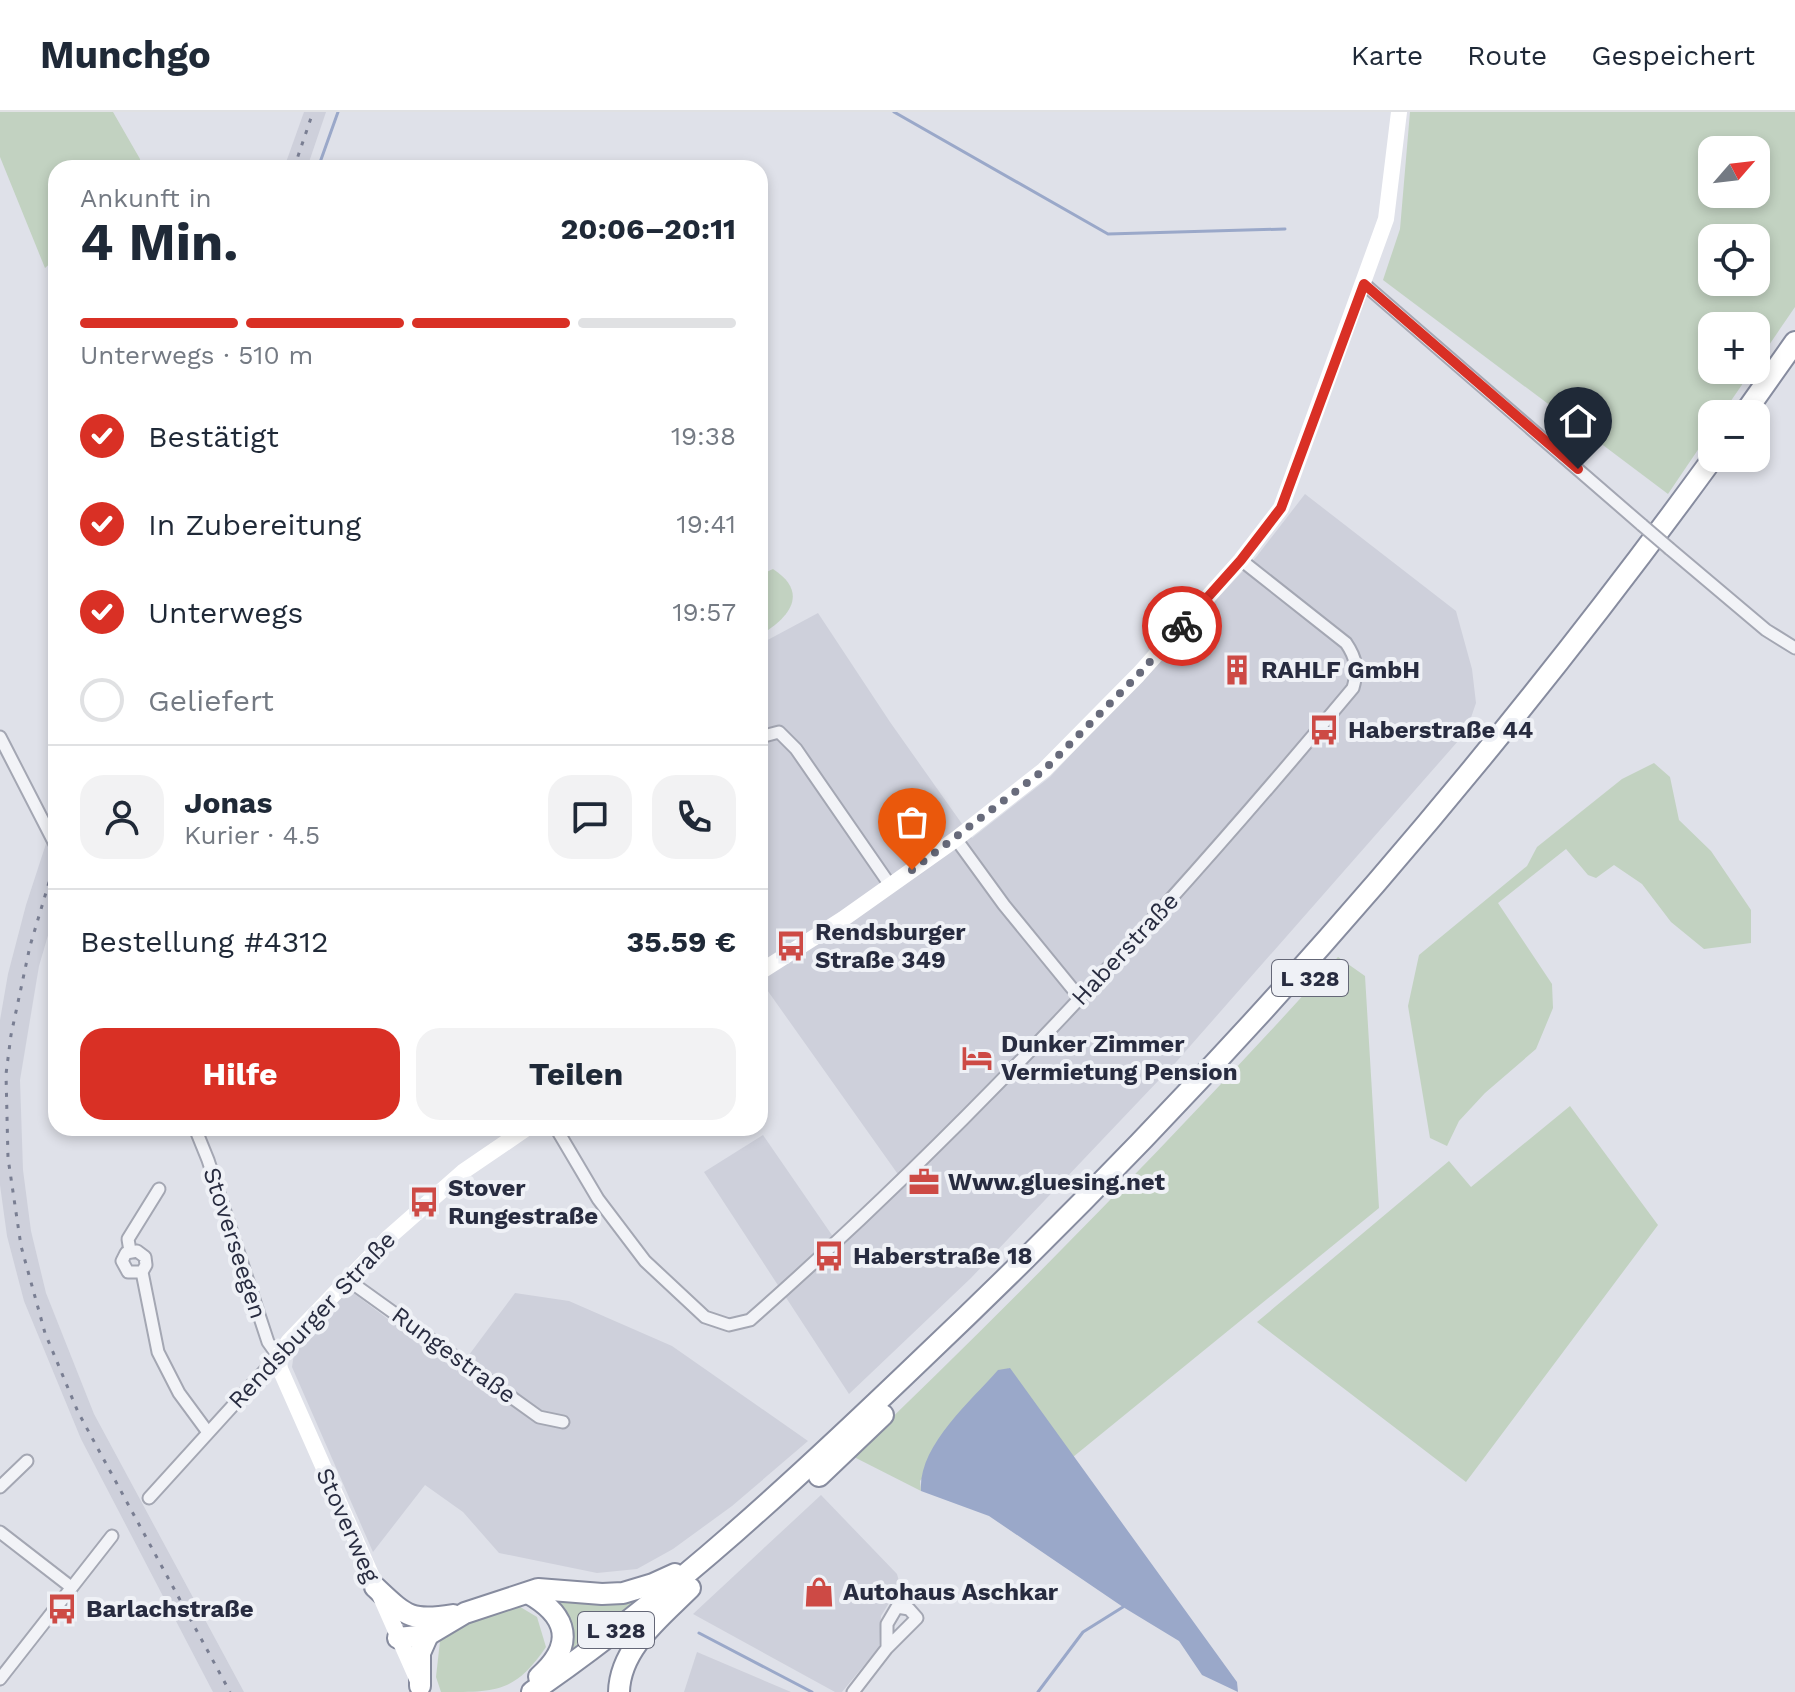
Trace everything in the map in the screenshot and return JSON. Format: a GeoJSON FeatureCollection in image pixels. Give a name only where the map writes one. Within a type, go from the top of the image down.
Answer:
{"type":"FeatureCollection","features":[{"type":"Feature","properties":{"kind":"highway"},"geometry":{"type":"LineString","coordinates":[[1754,400],[1795,342]]}},
{"type":"Feature","properties":{"kind":"highway"},"geometry":{"type":"LineString","coordinates":[[1770,400],[1795,364]]}},
{"type":"Feature","properties":{"kind":"highway","name":"L 328"},"geometry":{"type":"LineString","coordinates":[[532,1692],[636,1616],[698,1565],[809,1467],[1053,1233],[1246,1030],[1351,913],[1455,790],[1607,600],[1703,472]]}},
{"type":"Feature","properties":{"kind":"highway","name":"L 328"},"geometry":{"type":"LineString","coordinates":[[552,1692],[640,1629],[843,1454],[1020,1284],[1160,1143],[1264,1030],[1474,786],[1614,611],[1718,472]]}},
{"type":"Feature","properties":{"kind":"highway"},"geometry":{"type":"LineString","coordinates":[[398,1638],[406,1627],[425,1627],[538,1589],[623,1593],[698,1565]]}},
{"type":"Feature","properties":{"kind":"highway"},"geometry":{"type":"LineString","coordinates":[[375,1587],[425,1627]]}},
{"type":"Feature","properties":{"kind":"highway"},"geometry":{"type":"LineString","coordinates":[[619,1692],[623,1668],[642,1636],[690,1588]]}},
{"type":"Feature","properties":{"kind":"highway"},"geometry":{"type":"LineString","coordinates":[[522,1692],[553,1664],[561,1650],[563,1631],[558,1616],[547,1603],[528,1593]]}},
{"type":"Feature","properties":{"kind":"highway"},"geometry":{"type":"LineString","coordinates":[[421,1689],[420,1653],[425,1627]]}},
{"type":"Feature","properties":{"kind":"street"},"geometry":{"type":"LineString","coordinates":[[768,967],[956,839],[1044,770],[1138,675],[1241,560],[1281,508],[1386,219],[1399,112]]}},
{"type":"Feature","properties":{"kind":"street"},"geometry":{"type":"LineString","coordinates":[[1364,284],[1745,614],[1795,648]]}},
{"type":"Feature","properties":{"kind":"street","name":"Haberstraße"},"geometry":{"type":"LineString","coordinates":[[561,1136],[598,1199],[645,1261],[705,1317],[729,1325],[750,1320],[902,1180],[1005,1077],[1245,817],[1353,688],[1356,662],[1346,643],[1241,560]]}},
{"type":"Feature","properties":{"kind":"street"},"geometry":{"type":"LineString","coordinates":[[768,735],[779,732],[796,749],[890,885]]}},
{"type":"Feature","properties":{"kind":"street"},"geometry":{"type":"LineString","coordinates":[[0,737],[48,830]]}},
{"type":"Feature","properties":{"kind":"street"},"geometry":{"type":"LineString","coordinates":[[956,839],[1004,905],[1080,998]]}},
{"type":"Feature","properties":{"kind":"street","name":"Stoverseegen"},"geometry":{"type":"LineString","coordinates":[[198,1136],[268,1342],[278,1356]]}},
{"type":"Feature","properties":{"kind":"street","name":"Rendsburger Straße"},"geometry":{"type":"LineString","coordinates":[[149,1498],[289,1341],[388,1238],[464,1171],[515,1136]]}},
{"type":"Feature","properties":{"kind":"street"},"geometry":{"type":"LineString","coordinates":[[142,1272],[128,1272],[122,1261],[130,1251],[128,1239],[159,1189]]}},
{"type":"Feature","properties":{"kind":"street"},"geometry":{"type":"LineString","coordinates":[[130,1251],[137,1251],[145,1257],[146,1265],[142,1272],[158,1352],[179,1393],[207,1431]]}},
{"type":"Feature","properties":{"kind":"street","name":"Rungestraße"},"geometry":{"type":"LineString","coordinates":[[348,1280],[539,1417],[563,1422]]}},
{"type":"Feature","properties":{"kind":"street","name":"Stoverweg"},"geometry":{"type":"LineString","coordinates":[[278,1356],[280,1369],[421,1689]]}},
{"type":"Feature","properties":{"kind":"street"},"geometry":{"type":"LineString","coordinates":[[0,1487],[27,1461]]}},
{"type":"Feature","properties":{"kind":"street"},"geometry":{"type":"LineString","coordinates":[[0,1532],[71,1587]]}},
{"type":"Feature","properties":{"kind":"street"},"geometry":{"type":"LineString","coordinates":[[0,1679],[112,1536]]}},
{"type":"Feature","properties":{"kind":"street"},"geometry":{"type":"LineString","coordinates":[[853,1692],[887,1648]]}},
{"type":"Feature","properties":{"kind":"shaded area"},"geometry":{"type":"Polygon","coordinates":[[[304,112],[326,112],[310,160],[287,160],[304,112]]]}},
{"type":"Feature","properties":{"kind":"shaded area"},"geometry":{"type":"Polygon","coordinates":[[[1305,494],[1456,611],[1472,669],[1476,703],[1466,732],[1177,1061],[971,1278],[849,1394],[704,1172],[764,1136],[836,1241],[902,1180],[768,991],[768,640],[818,613],[972,838],[1050,777],[1257,556],[1305,494]]]}},
{"type":"Feature","properties":{"kind":"shaded area"},"geometry":{"type":"Polygon","coordinates":[[[48,838],[48,935],[39,966],[20,1080],[23,1170],[31,1231],[46,1293],[94,1414],[244,1692],[213,1692],[81,1439],[24,1301],[7,1236],[0,1185],[0,1020],[26,905],[48,838]]]}},
{"type":"Feature","properties":{"kind":"shaded area"},"geometry":{"type":"Polygon","coordinates":[[[348,1289],[457,1371],[515,1293],[569,1301],[672,1346],[808,1441],[732,1506],[673,1549],[637,1569],[597,1573],[499,1553],[463,1512],[425,1485],[373,1552],[292,1367],[301,1339],[348,1289]]]}},
{"type":"Feature","properties":{"kind":"shaded area"},"geometry":{"type":"Polygon","coordinates":[[[821,1495],[897,1574],[900,1585],[881,1616],[879,1647],[842,1692],[835,1692],[693,1614],[821,1495]]]}},
{"type":"Feature","properties":{"kind":"shaded area"},"geometry":{"type":"Polygon","coordinates":[[[697,1652],[791,1692],[684,1692],[697,1652]]]}},
{"type":"Feature","properties":{"kind":"green space"},"geometry":{"type":"Polygon","coordinates":[[[0,112],[113,112],[140,160],[48,160],[48,265],[45,268],[0,157],[0,112]]]}},
{"type":"Feature","properties":{"kind":"green space"},"geometry":{"type":"Polygon","coordinates":[[[1410,112],[1795,112],[1795,307],[1770,344],[1770,312],[1698,312],[1698,384],[1742,384],[1732,400],[1698,400],[1698,450],[1668,494],[1383,280],[1400,229],[1410,112]]]}},
{"type":"Feature","properties":{"kind":"green space"},"geometry":{"type":"Polygon","coordinates":[[[773,569],[784,578],[793,596],[787,613],[768,629],[768,571],[773,569]]]}},
{"type":"Feature","properties":{"kind":"green space"},"geometry":{"type":"Polygon","coordinates":[[[1654,763],[1670,777],[1679,820],[1711,851],[1751,910],[1751,943],[1704,949],[1671,922],[1642,884],[1614,865],[1596,878],[1588,875],[1566,849],[1498,903],[1552,984],[1553,1008],[1536,1049],[1485,1093],[1459,1121],[1447,1146],[1430,1138],[1408,1006],[1419,955],[1527,866],[1537,847],[1622,779],[1654,763]]]}},
{"type":"Feature","properties":{"kind":"green space"},"geometry":{"type":"Polygon","coordinates":[[[1338,957],[1365,976],[1379,1208],[1073,1457],[1009,1368],[920,1481],[921,1491],[852,1456],[1100,1211],[1338,957]]]}},
{"type":"Feature","properties":{"kind":"green space"},"geometry":{"type":"Polygon","coordinates":[[[1570,1106],[1658,1225],[1466,1482],[1257,1322],[1449,1161],[1471,1187],[1570,1106]]]}},
{"type":"Feature","properties":{"kind":"green space"},"geometry":{"type":"Polygon","coordinates":[[[546,1594],[639,1594],[639,1599],[578,1642],[566,1655],[546,1594]]]}},
{"type":"Feature","properties":{"kind":"green space"},"geometry":{"type":"Polygon","coordinates":[[[512,1602],[537,1617],[546,1647],[535,1662],[514,1681],[491,1690],[441,1692],[436,1677],[441,1632],[512,1602]]]}},
{"type":"Feature","properties":{"kind":"water"},"geometry":{"type":"Polygon","coordinates":[[[1010,1368],[1237,1682],[1238,1692],[1202,1675],[1179,1641],[989,1516],[921,1491],[922,1474],[937,1441],[998,1370],[1010,1368]]]}},
{"type":"Feature","properties":{"kind":"waterway"},"geometry":{"type":"LineString","coordinates":[[321,160],[338,112]]}},
{"type":"Feature","properties":{"kind":"waterway"},"geometry":{"type":"LineString","coordinates":[[894,112],[1108,234],[1285,229]]}},
{"type":"Feature","properties":{"kind":"waterway"},"geometry":{"type":"LineString","coordinates":[[1038,1692],[1083,1632],[1123,1607]]}},
{"type":"Feature","properties":{"kind":"waterway"},"geometry":{"type":"LineString","coordinates":[[699,1633],[812,1692]]}},
{"type":"Feature","properties":{"kind":"railway"},"geometry":{"type":"LineString","coordinates":[[297,160],[313,112]]}},
{"type":"Feature","properties":{"kind":"railway"},"geometry":{"type":"LineString","coordinates":[[48,886],[30,946],[6,1074],[8,1158],[21,1246],[45,1333],[78,1412],[230,1692]]}},
{"type":"Feature","properties":{"kind":"way so far"},"geometry":{"type":"LineString","coordinates":[[912,870],[1044,770],[1182,626]]}},
{"type":"Feature","properties":{"kind":"place","name":"RAHLF GmbH"},"geometry":{"type":"Point","coordinates":[1237,670]}},
{"type":"Feature","properties":{"kind":"place","name":"Haberstraße 44"},"geometry":{"type":"Point","coordinates":[1324,730]}},
{"type":"Feature","properties":{"kind":"place","name":"Rendsburger Straße 349"},"geometry":{"type":"Point","coordinates":[791,946]}},
{"type":"Feature","properties":{"kind":"place","name":"Dunker Zimmer Vermietung Pension"},"geometry":{"type":"Point","coordinates":[977,1058]}},
{"type":"Feature","properties":{"kind":"place","name":"Www.gluesing.net"},"geometry":{"type":"Point","coordinates":[924,1182]}},
{"type":"Feature","properties":{"kind":"place","name":"Stover Rungestraße"},"geometry":{"type":"Point","coordinates":[424,1202]}},
{"type":"Feature","properties":{"kind":"place","name":"Haberstraße 18"},"geometry":{"type":"Point","coordinates":[829,1256]}},
{"type":"Feature","properties":{"kind":"place","name":"Autohaus Aschkar"},"geometry":{"type":"Point","coordinates":[819,1592]}},
{"type":"Feature","properties":{"kind":"place","name":"Barlachstraße"},"geometry":{"type":"Point","coordinates":[62,1609]}},
{"type":"Feature","properties":{"kind":"route"},"geometry":{"type":"LineString","coordinates":[[1182,626],[1241,560],[1281,508],[1364,284],[1578,469]]}}]}
